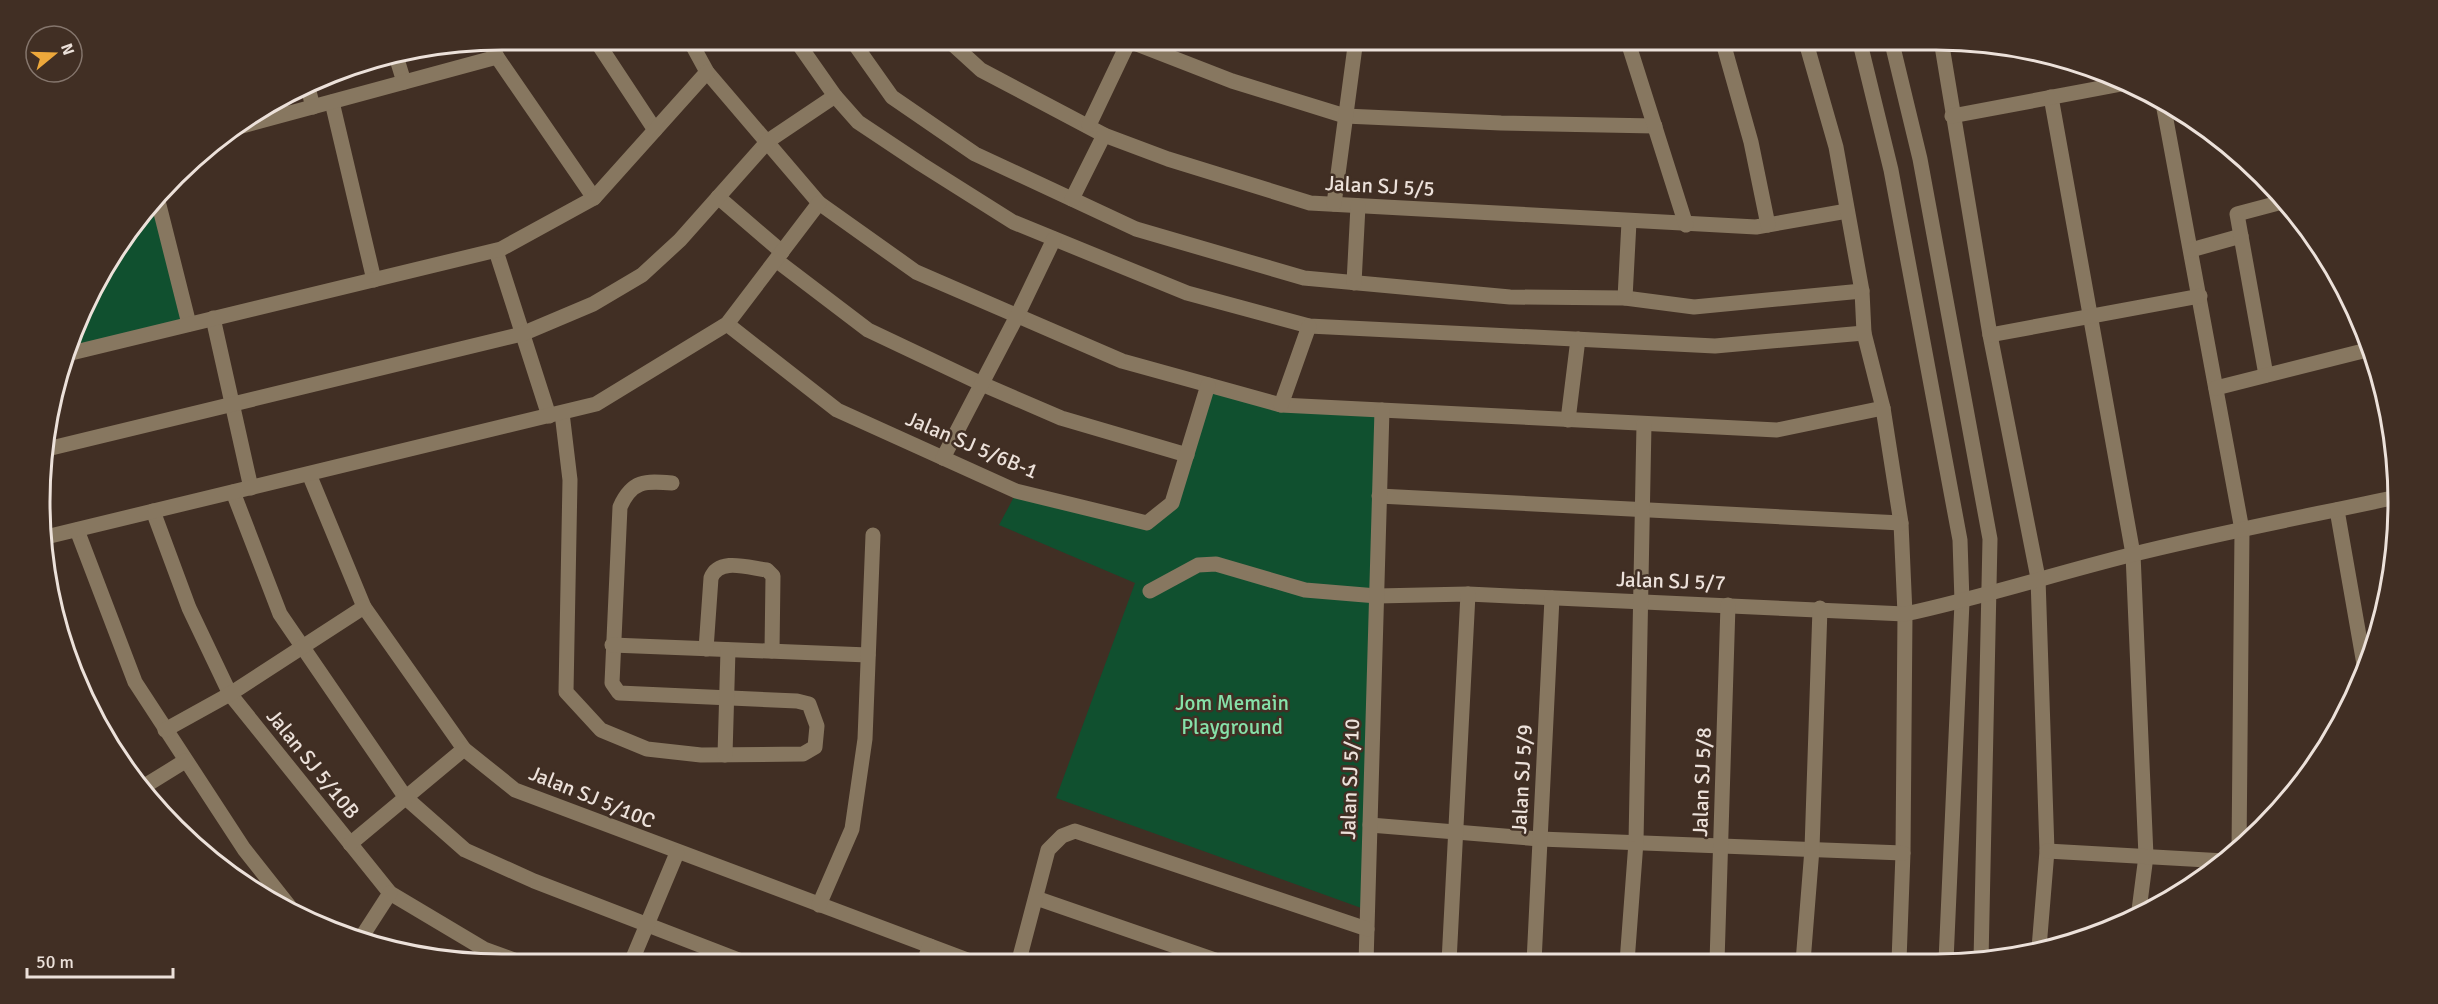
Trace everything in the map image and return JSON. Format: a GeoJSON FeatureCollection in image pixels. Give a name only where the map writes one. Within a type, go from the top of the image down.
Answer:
{"type":"FeatureCollection","features":[{"type":"Feature","properties":{"kind":"street"},"geometry":{"type":"LineString","coordinates":[[494,50],[594,198]]}},
{"type":"Feature","properties":{"kind":"street"},"geometry":{"type":"LineString","coordinates":[[603,50],[655,130]]}},
{"type":"Feature","properties":{"kind":"street"},"geometry":{"type":"LineString","coordinates":[[695,50],[707,72],[819,203],[916,273],[1122,361],[1281,405],[1777,430],[1882,408]]}},
{"type":"Feature","properties":{"kind":"street"},"geometry":{"type":"LineString","coordinates":[[803,50],[835,96],[858,122],[1013,222],[1187,292],[1310,326],[1715,346],[1864,333]]}},
{"type":"Feature","properties":{"kind":"street"},"geometry":{"type":"LineString","coordinates":[[859,50],[892,97],[975,154],[1137,229],[1304,278],[1510,297],[1625,298],[1694,307],[1862,291]]}},
{"type":"Feature","properties":{"kind":"street","name":"Jalan SJ 5/5"},"geometry":{"type":"LineString","coordinates":[[959,50],[981,70],[1104,135],[1168,159],[1299,200],[1358,206],[1686,225],[1768,225],[1847,211]]}},
{"type":"Feature","properties":{"kind":"street"},"geometry":{"type":"LineString","coordinates":[[1089,126],[1123,50]]}},
{"type":"Feature","properties":{"kind":"street"},"geometry":{"type":"LineString","coordinates":[[1153,50],[1232,81],[1345,116],[1655,126]]}},
{"type":"Feature","properties":{"kind":"street"},"geometry":{"type":"LineString","coordinates":[[1334,204],[1354,50]]}},
{"type":"Feature","properties":{"kind":"street"},"geometry":{"type":"LineString","coordinates":[[1631,50],[1686,225]]}},
{"type":"Feature","properties":{"kind":"street"},"geometry":{"type":"LineString","coordinates":[[1725,50],[1751,142],[1768,225]]}},
{"type":"Feature","properties":{"kind":"street"},"geometry":{"type":"LineString","coordinates":[[1808,50],[1836,147],[1862,291],[1864,333],[1882,408],[1901,523],[1905,614],[1903,853],[1899,954]]}},
{"type":"Feature","properties":{"kind":"street"},"geometry":{"type":"LineString","coordinates":[[1862,50],[1891,170],[1960,540],[1962,602],[1946,954]]}},
{"type":"Feature","properties":{"kind":"street"},"geometry":{"type":"LineString","coordinates":[[1894,50],[1920,159],[1990,539],[1981,952]]}},
{"type":"Feature","properties":{"kind":"street"},"geometry":{"type":"LineString","coordinates":[[1942,50],[1990,334],[2038,578],[2047,851],[2039,942]]}},
{"type":"Feature","properties":{"kind":"street"},"geometry":{"type":"LineString","coordinates":[[257,122],[497,57]]}},
{"type":"Feature","properties":{"kind":"street"},"geometry":{"type":"LineString","coordinates":[[398,62],[404,82]]}},
{"type":"Feature","properties":{"kind":"street"},"geometry":{"type":"LineString","coordinates":[[76,352],[496,251],[594,198],[707,72]]}},
{"type":"Feature","properties":{"kind":"street"},"geometry":{"type":"LineString","coordinates":[[1952,116],[2113,86]]}},
{"type":"Feature","properties":{"kind":"street"},"geometry":{"type":"LineString","coordinates":[[309,93],[313,107]]}},
{"type":"Feature","properties":{"kind":"street"},"geometry":{"type":"LineString","coordinates":[[53,448],[522,334],[593,304],[642,275],[680,240],[768,141],[835,96]]}},
{"type":"Feature","properties":{"kind":"street"},"geometry":{"type":"LineString","coordinates":[[2052,97],[2133,554],[2146,856],[2140,906]]}},
{"type":"Feature","properties":{"kind":"street"},"geometry":{"type":"LineString","coordinates":[[332,102],[374,280]]}},
{"type":"Feature","properties":{"kind":"street"},"geometry":{"type":"LineString","coordinates":[[2165,112],[2242,530],[2239,837]]}},
{"type":"Feature","properties":{"kind":"street"},"geometry":{"type":"LineString","coordinates":[[1071,199],[1104,135]]}},
{"type":"Feature","properties":{"kind":"street"},"geometry":{"type":"LineString","coordinates":[[718,197],[779,256],[868,330],[982,384],[1061,418],[1187,455]]}},
{"type":"Feature","properties":{"kind":"street"},"geometry":{"type":"LineString","coordinates":[[50,536],[596,404],[727,324],[819,203]]}},
{"type":"Feature","properties":{"kind":"street"},"geometry":{"type":"LineString","coordinates":[[2266,375],[2237,214],[2276,204]]}},
{"type":"Feature","properties":{"kind":"street"},"geometry":{"type":"LineString","coordinates":[[1354,283],[1358,206]]}},
{"type":"Feature","properties":{"kind":"street"},"geometry":{"type":"LineString","coordinates":[[160,207],[189,324]]}},
{"type":"Feature","properties":{"kind":"street"},"geometry":{"type":"LineString","coordinates":[[1625,298],[1629,222]]}},
{"type":"Feature","properties":{"kind":"street"},"geometry":{"type":"LineString","coordinates":[[2191,249],[2241,236]]}},
{"type":"Feature","properties":{"kind":"street"},"geometry":{"type":"LineString","coordinates":[[943,458],[1017,316],[1054,239]]}},
{"type":"Feature","properties":{"kind":"street"},"geometry":{"type":"LineString","coordinates":[[496,251],[522,334],[555,415],[570,480],[566,692],[601,730],[647,749],[725,755],[803,754],[815,747],[817,726],[809,704],[797,701],[619,693],[612,683],[620,507],[627,491],[646,482],[672,483]]}},
{"type":"Feature","properties":{"kind":"street"},"geometry":{"type":"LineString","coordinates":[[1990,334],[2200,296]]}},
{"type":"Feature","properties":{"kind":"street"},"geometry":{"type":"LineString","coordinates":[[213,318],[251,488]]}},
{"type":"Feature","properties":{"kind":"street","name":"Jalan SJ 5/6B-1"},"geometry":{"type":"LineString","coordinates":[[727,324],[837,410],[1016,491],[1147,523],[1172,503],[1208,385]]}},
{"type":"Feature","properties":{"kind":"street"},"geometry":{"type":"LineString","coordinates":[[1281,405],[1310,326]]}},
{"type":"Feature","properties":{"kind":"street"},"geometry":{"type":"LineString","coordinates":[[1569,420],[1578,339]]}},
{"type":"Feature","properties":{"kind":"street"},"geometry":{"type":"LineString","coordinates":[[2216,388],[2362,351]]}},
{"type":"Feature","properties":{"kind":"street","name":"Jalan SJ 5/10"},"geometry":{"type":"LineString","coordinates":[[1366,954],[1382,410]]}},
{"type":"Feature","properties":{"kind":"street"},"geometry":{"type":"LineString","coordinates":[[1628,954],[1636,842],[1644,424]]}},
{"type":"Feature","properties":{"kind":"street","name":"Jalan SJ 5/10C"},"geometry":{"type":"LineString","coordinates":[[309,474],[364,606],[464,749],[515,790],[677,853],[951,954]]}},
{"type":"Feature","properties":{"kind":"street"},"geometry":{"type":"LineString","coordinates":[[233,492],[280,614],[405,798],[465,850],[534,881],[723,954]]}},
{"type":"Feature","properties":{"kind":"street"},"geometry":{"type":"LineString","coordinates":[[1379,496],[1901,523]]}},
{"type":"Feature","properties":{"kind":"street","name":"Jalan SJ 5/7"},"geometry":{"type":"LineString","coordinates":[[1150,591],[1198,565],[1216,564],[1305,590],[1377,596],[1468,594],[1820,608],[1905,614],[1962,602],[2038,578],[2133,554],[2388,499]]}},
{"type":"Feature","properties":{"kind":"street"},"geometry":{"type":"LineString","coordinates":[[2337,510],[2362,653]]}},
{"type":"Feature","properties":{"kind":"street","name":"Jalan SJ 5/10B"},"geometry":{"type":"LineString","coordinates":[[153,511],[189,608],[230,694],[390,893],[484,949],[498,954]]}},
{"type":"Feature","properties":{"kind":"street"},"geometry":{"type":"LineString","coordinates":[[77,530],[135,682],[244,849],[282,897]]}},
{"type":"Feature","properties":{"kind":"street"},"geometry":{"type":"LineString","coordinates":[[819,905],[852,829],[865,739],[873,535]]}},
{"type":"Feature","properties":{"kind":"street"},"geometry":{"type":"LineString","coordinates":[[706,649],[711,579],[722,565],[767,570],[773,576],[772,651]]}},
{"type":"Feature","properties":{"kind":"street"},"geometry":{"type":"LineString","coordinates":[[1449,954],[1468,594]]}},
{"type":"Feature","properties":{"kind":"street","name":"Jalan SJ 5/9"},"geometry":{"type":"LineString","coordinates":[[1534,954],[1552,598]]}},
{"type":"Feature","properties":{"kind":"street","name":"Jalan SJ 5/8"},"geometry":{"type":"LineString","coordinates":[[1717,954],[1728,604]]}},
{"type":"Feature","properties":{"kind":"street"},"geometry":{"type":"LineString","coordinates":[[165,730],[230,694],[364,606]]}},
{"type":"Feature","properties":{"kind":"street"},"geometry":{"type":"LineString","coordinates":[[1804,954],[1812,849],[1820,608]]}},
{"type":"Feature","properties":{"kind":"street"},"geometry":{"type":"LineString","coordinates":[[612,645],[868,655]]}},
{"type":"Feature","properties":{"kind":"street"},"geometry":{"type":"LineString","coordinates":[[725,755],[728,650]]}},
{"type":"Feature","properties":{"kind":"street"},"geometry":{"type":"LineString","coordinates":[[350,844],[464,749]]}},
{"type":"Feature","properties":{"kind":"street"},"geometry":{"type":"LineString","coordinates":[[148,784],[185,761]]}},
{"type":"Feature","properties":{"kind":"street"},"geometry":{"type":"LineString","coordinates":[[1370,825],[1540,839],[1903,853]]}},
{"type":"Feature","properties":{"kind":"street"},"geometry":{"type":"LineString","coordinates":[[1021,954],[1048,850],[1062,836],[1075,831],[1367,929]]}},
{"type":"Feature","properties":{"kind":"street"},"geometry":{"type":"LineString","coordinates":[[2047,851],[2212,860]]}},
{"type":"Feature","properties":{"kind":"street"},"geometry":{"type":"LineString","coordinates":[[635,954],[677,853]]}},
{"type":"Feature","properties":{"kind":"street"},"geometry":{"type":"LineString","coordinates":[[365,932],[390,893]]}},
{"type":"Feature","properties":{"kind":"street"},"geometry":{"type":"LineString","coordinates":[[1036,898],[1181,954]]}},
{"type":"Feature","properties":{"kind":"street"},"geometry":{"type":"LineString","coordinates":[[927,954],[930,946]]}},
{"type":"Feature","properties":{"kind":"green space"},"geometry":{"type":"Polygon","coordinates":[[[156,212],[186,323],[77,349],[96,302],[110,276],[156,212]]]}},
{"type":"Feature","properties":{"kind":"green space","name":"Jom Memain Playground"},"geometry":{"type":"Polygon","coordinates":[[[1210,390],[1378,415],[1364,909],[1056,798],[1135,583],[999,525],[1015,495],[1148,527],[1175,504],[1210,390]]]}}]}
